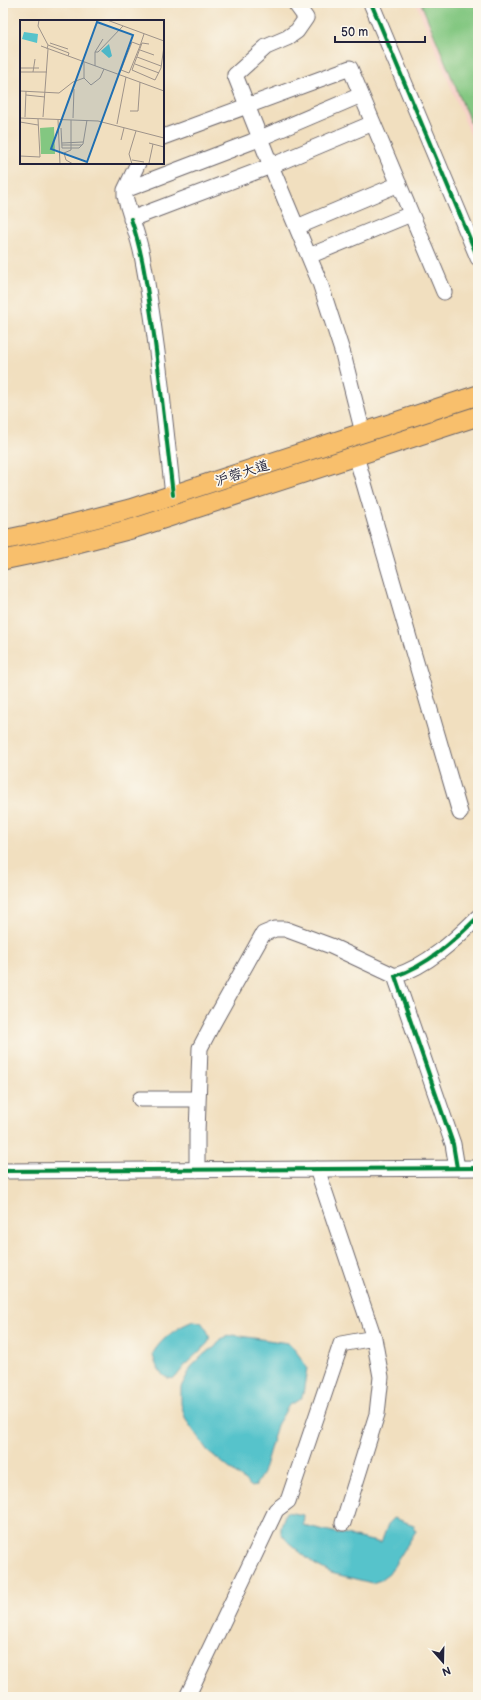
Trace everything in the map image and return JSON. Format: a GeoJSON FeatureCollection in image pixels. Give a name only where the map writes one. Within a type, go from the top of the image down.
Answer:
{"type":"FeatureCollection","features":[{"type":"Feature","properties":{"kind":"main road","name":"沪蓉大道"},"geometry":{"type":"LineString","coordinates":[[3,540],[86,521],[173,496],[478,395]]}},
{"type":"Feature","properties":{"kind":"main road","name":"沪蓉大道"},"geometry":{"type":"LineString","coordinates":[[3,560],[46,551],[135,528],[478,416]]}},
{"type":"Feature","properties":{"kind":"street"},"geometry":{"type":"LineString","coordinates":[[295,3],[306,18],[297,31],[287,38],[266,47],[235,75],[320,283],[336,332],[363,433]]}},
{"type":"Feature","properties":{"kind":"street"},"geometry":{"type":"LineString","coordinates":[[371,3],[478,258]]}},
{"type":"Feature","properties":{"kind":"street"},"geometry":{"type":"LineString","coordinates":[[164,137],[350,68],[444,292]]}},
{"type":"Feature","properties":{"kind":"street"},"geometry":{"type":"LineString","coordinates":[[125,190],[260,138],[361,96]]}},
{"type":"Feature","properties":{"kind":"street"},"geometry":{"type":"LineString","coordinates":[[131,219],[271,166],[373,123]]}},
{"type":"Feature","properties":{"kind":"street"},"geometry":{"type":"LineString","coordinates":[[138,164],[125,190],[125,196],[142,253],[147,283],[163,403],[173,496]]}},
{"type":"Feature","properties":{"kind":"street"},"geometry":{"type":"LineString","coordinates":[[297,227],[399,184]]}},
{"type":"Feature","properties":{"kind":"street"},"geometry":{"type":"LineString","coordinates":[[309,256],[411,214]]}},
{"type":"Feature","properties":{"kind":"street"},"geometry":{"type":"LineString","coordinates":[[356,456],[460,813]]}},
{"type":"Feature","properties":{"kind":"street"},"geometry":{"type":"LineString","coordinates":[[197,1170],[200,1048],[263,934],[275,929],[285,929],[331,946],[395,976],[404,973],[422,963],[450,943],[478,918]]}},
{"type":"Feature","properties":{"kind":"street"},"geometry":{"type":"LineString","coordinates":[[395,976],[453,1144],[457,1168]]}},
{"type":"Feature","properties":{"kind":"street"},"geometry":{"type":"LineString","coordinates":[[140,1099],[198,1099]]}},
{"type":"Feature","properties":{"kind":"street"},"geometry":{"type":"LineString","coordinates":[[3,1171],[478,1168]]}},
{"type":"Feature","properties":{"kind":"street"},"geometry":{"type":"LineString","coordinates":[[317,1169],[374,1338],[381,1377],[377,1414],[343,1523]]}},
{"type":"Feature","properties":{"kind":"street"},"geometry":{"type":"LineString","coordinates":[[187,1697],[276,1510],[288,1501],[341,1344],[374,1338]]}},
{"type":"Feature","properties":{"kind":"shaded area"},"geometry":{"type":"Polygon","coordinates":[[[416,3],[478,3],[478,153],[429,34],[416,3]]]}},
{"type":"Feature","properties":{"kind":"green space"},"geometry":{"type":"Polygon","coordinates":[[[421,3],[478,3],[478,141],[421,3]]]}},
{"type":"Feature","properties":{"kind":"water"},"geometry":{"type":"Polygon","coordinates":[[[194,1321],[201,1322],[209,1335],[208,1343],[187,1363],[175,1378],[170,1379],[163,1375],[157,1367],[153,1353],[170,1334],[182,1326],[194,1321]]]}},
{"type":"Feature","properties":{"kind":"water"},"geometry":{"type":"Polygon","coordinates":[[[233,1335],[288,1343],[301,1358],[307,1368],[301,1399],[289,1405],[277,1425],[263,1473],[255,1486],[252,1487],[207,1450],[186,1420],[181,1404],[181,1387],[192,1366],[204,1354],[215,1347],[222,1338],[233,1335]]]}},
{"type":"Feature","properties":{"kind":"water"},"geometry":{"type":"Polygon","coordinates":[[[286,1512],[304,1515],[303,1525],[381,1543],[388,1524],[394,1518],[414,1525],[416,1531],[389,1574],[381,1580],[372,1583],[331,1573],[314,1564],[288,1542],[281,1533],[281,1526],[286,1512]]]}},
{"type":"Feature","properties":{"kind":"cycle path"},"geometry":{"type":"LineString","coordinates":[[371,3],[478,258]]}},
{"type":"Feature","properties":{"kind":"cycle path"},"geometry":{"type":"LineString","coordinates":[[131,219],[148,291],[173,495]]}},
{"type":"Feature","properties":{"kind":"cycle path"},"geometry":{"type":"LineString","coordinates":[[457,1168],[453,1144],[395,976],[407,972],[440,952],[478,917]]}},
{"type":"Feature","properties":{"kind":"cycle path"},"geometry":{"type":"LineString","coordinates":[[3,1171],[478,1168]]}}]}
